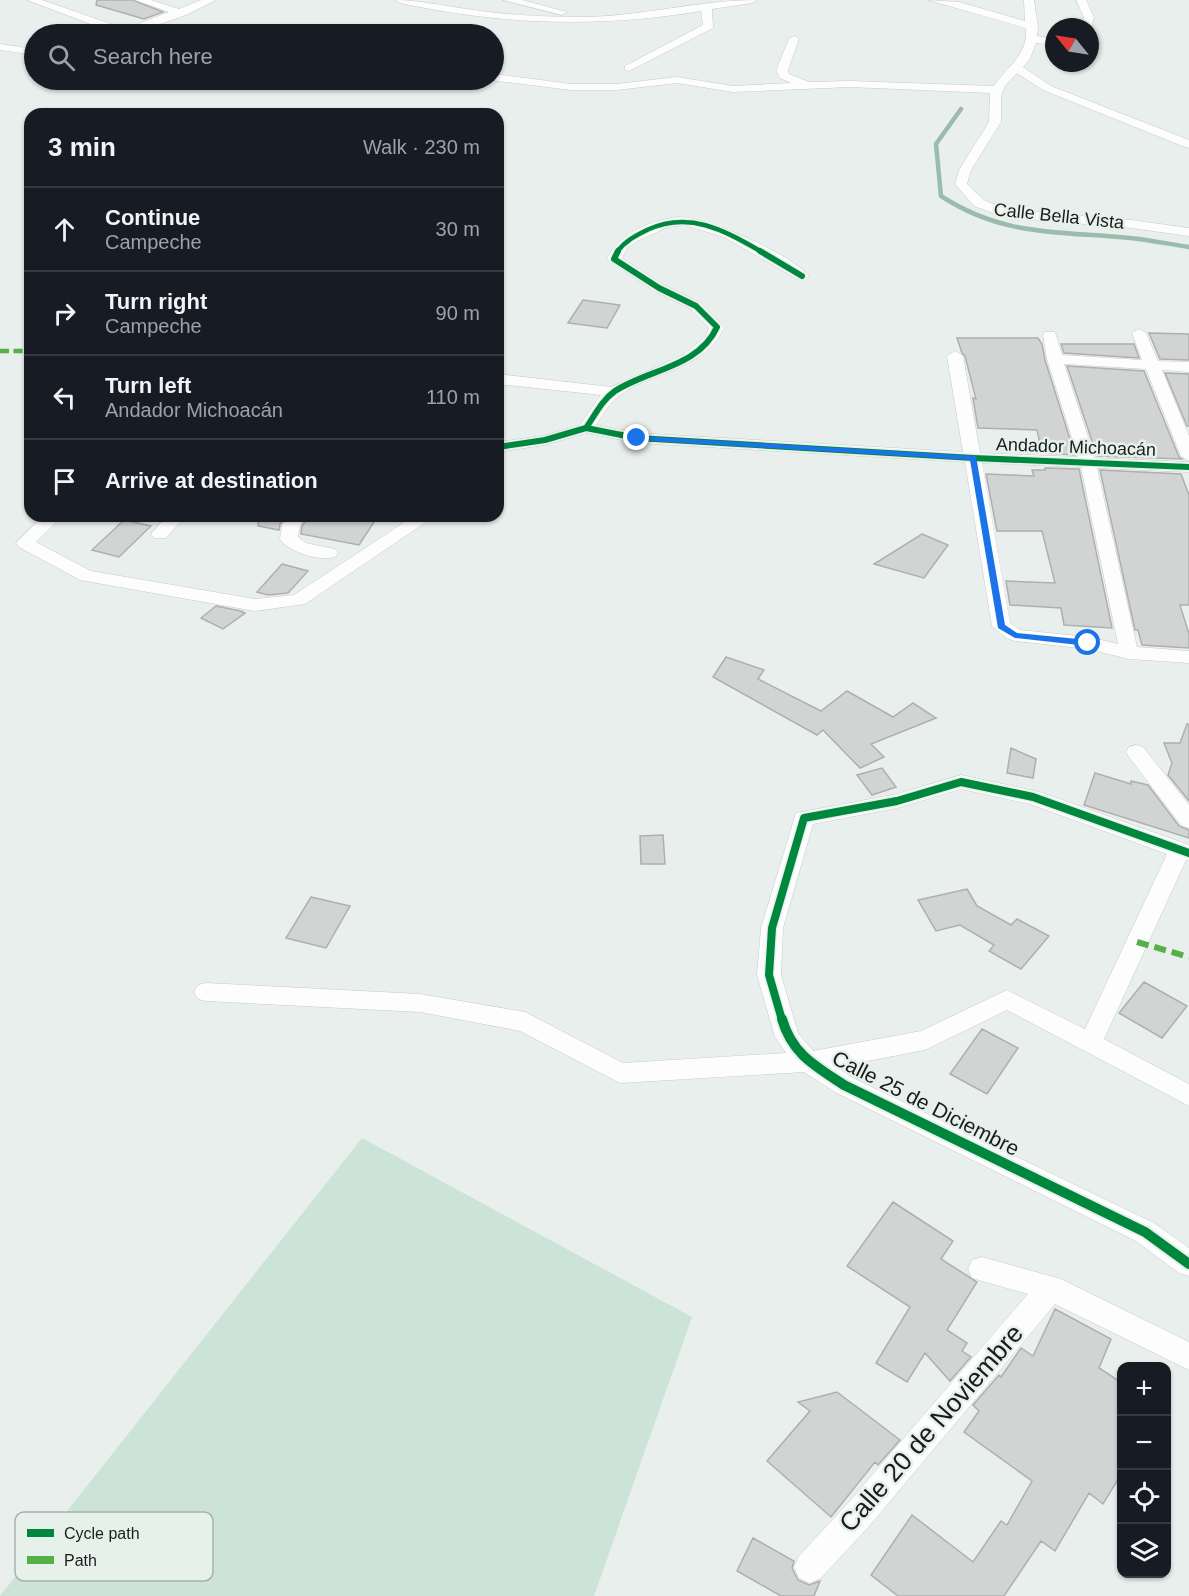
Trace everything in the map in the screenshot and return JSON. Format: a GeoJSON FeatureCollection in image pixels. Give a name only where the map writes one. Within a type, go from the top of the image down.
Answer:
{"type":"FeatureCollection","features":[{"type":"Feature","properties":{"kind":"street"},"geometry":{"type":"LineString","coordinates":[[32,0],[97,24]]}},
{"type":"Feature","properties":{"kind":"street"},"geometry":{"type":"LineString","coordinates":[[140,0],[182,13]]}},
{"type":"Feature","properties":{"kind":"street"},"geometry":{"type":"LineString","coordinates":[[152,24],[211,0]]}},
{"type":"Feature","properties":{"kind":"street"},"geometry":{"type":"LineString","coordinates":[[400,0],[497,18],[543,22],[646,16],[752,0]]}},
{"type":"Feature","properties":{"kind":"street"},"geometry":{"type":"LineString","coordinates":[[508,0],[595,20]]}},
{"type":"Feature","properties":{"kind":"street"},"geometry":{"type":"LineString","coordinates":[[933,0],[959,5],[1045,38]]}},
{"type":"Feature","properties":{"kind":"street"},"geometry":{"type":"LineString","coordinates":[[504,78],[571,87],[617,87],[677,80],[733,89],[850,84],[997,90],[1000,84],[1017,68],[1033,33],[1029,0]]}},
{"type":"Feature","properties":{"kind":"street"},"geometry":{"type":"LineString","coordinates":[[1081,0],[1089,18]]}},
{"type":"Feature","properties":{"kind":"street"},"geometry":{"type":"LineString","coordinates":[[662,2],[703,8]]}},
{"type":"Feature","properties":{"kind":"street"},"geometry":{"type":"LineString","coordinates":[[629,68],[709,26],[703,8]]}},
{"type":"Feature","properties":{"kind":"street"},"geometry":{"type":"LineString","coordinates":[[794,39],[782,70],[784,76],[807,86]]}},
{"type":"Feature","properties":{"kind":"street"},"geometry":{"type":"LineString","coordinates":[[0,47],[24,51]]}},
{"type":"Feature","properties":{"kind":"street"},"geometry":{"type":"LineString","coordinates":[[1017,68],[1047,88],[1189,144]]}},
{"type":"Feature","properties":{"kind":"street","name":"Calle Bella Vista"},"geometry":{"type":"LineString","coordinates":[[997,90],[995,122],[965,170],[961,184],[972,200],[1004,213],[1131,224],[1189,232]]}},
{"type":"Feature","properties":{"kind":"street"},"geometry":{"type":"LineString","coordinates":[[586,428],[614,392],[669,368],[709,344],[716,335],[717,327],[696,306],[659,288],[614,259],[617,250],[628,238],[660,225],[681,220],[698,223],[757,248],[802,276]]}},
{"type":"Feature","properties":{"kind":"street"},"geometry":{"type":"LineString","coordinates":[[1139,333],[1189,456]]}},
{"type":"Feature","properties":{"kind":"street"},"geometry":{"type":"LineString","coordinates":[[1050,335],[1055,359],[1088,463],[1129,653]]}},
{"type":"Feature","properties":{"kind":"street"},"geometry":{"type":"LineString","coordinates":[[955,356],[1001,626],[1015,635],[1088,643],[1129,653],[1189,657]]}},
{"type":"Feature","properties":{"kind":"street"},"geometry":{"type":"LineString","coordinates":[[1055,359],[1153,363],[1189,367]]}},
{"type":"Feature","properties":{"kind":"street"},"geometry":{"type":"LineString","coordinates":[[504,380],[614,392]]}},
{"type":"Feature","properties":{"kind":"street","name":"Andador Michoacán"},"geometry":{"type":"LineString","coordinates":[[504,447],[545,440],[586,428],[637,438],[973,458],[1189,467]]}},
{"type":"Feature","properties":{"kind":"street"},"geometry":{"type":"LineString","coordinates":[[47,522],[25,543],[86,576],[255,605],[299,600],[417,522]]}},
{"type":"Feature","properties":{"kind":"street"},"geometry":{"type":"LineString","coordinates":[[160,534],[171,522]]}},
{"type":"Feature","properties":{"kind":"street"},"geometry":{"type":"LineString","coordinates":[[293,522],[289,539],[300,547],[329,553]]}},
{"type":"Feature","properties":{"kind":"street"},"geometry":{"type":"LineString","coordinates":[[1137,752],[1189,819]]}},
{"type":"Feature","properties":{"kind":"street","name":"Calle 25 de Diciembre"},"geometry":{"type":"LineString","coordinates":[[1185,852],[1033,797],[961,782],[897,801],[804,818],[772,928],[769,975],[787,1037],[808,1062],[844,1085],[1145,1232],[1189,1264]]}},
{"type":"Feature","properties":{"kind":"street"},"geometry":{"type":"LineString","coordinates":[[1090,1043],[1185,852]]}},
{"type":"Feature","properties":{"kind":"street"},"geometry":{"type":"LineString","coordinates":[[206,992],[420,1003],[525,1022],[620,1073],[808,1062],[925,1040],[1007,999],[1189,1096]]}},
{"type":"Feature","properties":{"kind":"street"},"geometry":{"type":"LineString","coordinates":[[982,1269],[1051,1288],[1189,1356]]}},
{"type":"Feature","properties":{"kind":"street","name":"Calle 20 de Noviembre"},"geometry":{"type":"LineString","coordinates":[[810,1568],[860,1513],[1051,1288]]}},
{"type":"Feature","properties":{"kind":"green space"},"geometry":{"type":"Polygon","coordinates":[[[362,1138],[692,1317],[594,1596],[0,1596],[15,1577],[15,1581],[213,1581],[213,1512],[66,1512],[362,1138]]]}},
{"type":"Feature","properties":{"kind":"building"},"geometry":{"type":"Polygon","coordinates":[[[97,0],[133,0],[163,12],[144,19],[96,5],[97,0]]]}},
{"type":"Feature","properties":{"kind":"building"},"geometry":{"type":"Polygon","coordinates":[[[583,300],[620,305],[607,328],[568,323],[583,300]]]}},
{"type":"Feature","properties":{"kind":"building"},"geometry":{"type":"Polygon","coordinates":[[[1149,333],[1189,334],[1189,360],[1160,359],[1149,333]]]}},
{"type":"Feature","properties":{"kind":"building"},"geometry":{"type":"Polygon","coordinates":[[[957,338],[1038,338],[1042,344],[1075,455],[1042,453],[1037,430],[978,428],[973,398],[976,399],[965,356],[957,338]]]}},
{"type":"Feature","properties":{"kind":"building"},"geometry":{"type":"Polygon","coordinates":[[[1061,344],[1134,344],[1139,358],[1064,353],[1061,344]]]}},
{"type":"Feature","properties":{"kind":"building"},"geometry":{"type":"Polygon","coordinates":[[[1067,366],[1144,371],[1179,457],[1182,459],[1097,456],[1067,366]]]}},
{"type":"Feature","properties":{"kind":"building"},"geometry":{"type":"Polygon","coordinates":[[[1165,373],[1189,374],[1189,426],[1187,426],[1165,373]]]}},
{"type":"Feature","properties":{"kind":"building"},"geometry":{"type":"Polygon","coordinates":[[[1045,468],[1079,469],[1112,628],[1064,625],[1061,608],[1010,605],[1006,581],[1055,583],[1042,531],[997,531],[986,474],[1034,476],[1032,470],[1045,470],[1045,468]]]}},
{"type":"Feature","properties":{"kind":"building"},"geometry":{"type":"Polygon","coordinates":[[[1100,470],[1181,474],[1189,495],[1189,605],[1180,605],[1189,634],[1189,648],[1142,645],[1138,630],[1135,630],[1100,470]]]}},
{"type":"Feature","properties":{"kind":"building"},"geometry":{"type":"Polygon","coordinates":[[[122,522],[151,526],[119,557],[92,550],[122,522]]]}},
{"type":"Feature","properties":{"kind":"building"},"geometry":{"type":"Polygon","coordinates":[[[258,522],[282,522],[279,530],[258,526],[258,522]]]}},
{"type":"Feature","properties":{"kind":"building"},"geometry":{"type":"Polygon","coordinates":[[[305,522],[374,522],[359,545],[301,534],[305,522]]]}},
{"type":"Feature","properties":{"kind":"building"},"geometry":{"type":"Polygon","coordinates":[[[922,534],[948,545],[924,578],[874,564],[922,534]]]}},
{"type":"Feature","properties":{"kind":"building"},"geometry":{"type":"Polygon","coordinates":[[[282,564],[308,571],[288,593],[268,595],[257,592],[282,564]]]}},
{"type":"Feature","properties":{"kind":"building"},"geometry":{"type":"Polygon","coordinates":[[[216,606],[245,613],[223,629],[201,618],[216,606]]]}},
{"type":"Feature","properties":{"kind":"building"},"geometry":{"type":"Polygon","coordinates":[[[726,657],[764,670],[758,679],[821,711],[847,691],[893,717],[913,703],[936,718],[871,744],[884,757],[860,768],[823,730],[817,735],[713,677],[726,657]]]}},
{"type":"Feature","properties":{"kind":"building"},"geometry":{"type":"Polygon","coordinates":[[[1187,724],[1189,724],[1189,801],[1168,775],[1172,763],[1164,743],[1180,743],[1187,724]]]}},
{"type":"Feature","properties":{"kind":"building"},"geometry":{"type":"Polygon","coordinates":[[[1011,748],[1036,759],[1033,778],[1007,773],[1011,748]]]}},
{"type":"Feature","properties":{"kind":"building"},"geometry":{"type":"Polygon","coordinates":[[[882,768],[896,787],[872,795],[857,775],[882,768]]]}},
{"type":"Feature","properties":{"kind":"building"},"geometry":{"type":"Polygon","coordinates":[[[1095,773],[1131,784],[1131,781],[1148,785],[1179,826],[1189,830],[1189,838],[1084,805],[1095,773]]]}},
{"type":"Feature","properties":{"kind":"building"},"geometry":{"type":"Polygon","coordinates":[[[663,835],[665,864],[641,864],[640,836],[663,835]]]}},
{"type":"Feature","properties":{"kind":"building"},"geometry":{"type":"Polygon","coordinates":[[[967,889],[977,906],[1011,925],[1017,919],[1049,936],[1021,969],[989,951],[994,945],[960,925],[936,931],[918,900],[967,889]]]}},
{"type":"Feature","properties":{"kind":"building"},"geometry":{"type":"Polygon","coordinates":[[[311,897],[350,906],[326,948],[286,938],[311,897]]]}},
{"type":"Feature","properties":{"kind":"building"},"geometry":{"type":"Polygon","coordinates":[[[1144,982],[1187,1006],[1162,1038],[1119,1013],[1144,982]]]}},
{"type":"Feature","properties":{"kind":"building"},"geometry":{"type":"Polygon","coordinates":[[[982,1029],[1018,1048],[987,1094],[950,1074],[982,1029]]]}},
{"type":"Feature","properties":{"kind":"building"},"geometry":{"type":"Polygon","coordinates":[[[893,1202],[953,1241],[941,1259],[977,1282],[947,1330],[967,1343],[962,1351],[971,1357],[950,1381],[925,1353],[907,1382],[876,1363],[910,1307],[847,1266],[893,1202]]]}},
{"type":"Feature","properties":{"kind":"building"},"geometry":{"type":"Polygon","coordinates":[[[1055,1309],[1111,1339],[1099,1368],[1117,1380],[1117,1481],[1103,1504],[1089,1493],[1055,1551],[1041,1541],[1004,1596],[898,1596],[871,1575],[912,1515],[973,1562],[1001,1521],[1007,1525],[1032,1481],[964,1432],[979,1411],[973,1405],[999,1375],[1001,1377],[1021,1348],[1033,1356],[1055,1309]]]}},
{"type":"Feature","properties":{"kind":"building"},"geometry":{"type":"Polygon","coordinates":[[[837,1392],[900,1440],[878,1465],[875,1462],[831,1517],[767,1461],[810,1411],[798,1402],[837,1392]]]}},
{"type":"Feature","properties":{"kind":"building"},"geometry":{"type":"Polygon","coordinates":[[[753,1538],[794,1561],[792,1568],[798,1580],[809,1585],[820,1581],[814,1596],[781,1596],[737,1571],[753,1538]]]}},
{"type":"Feature","properties":{"kind":"waterway"},"geometry":{"type":"LineString","coordinates":[[961,109],[936,144],[941,196],[987,219],[1032,230],[1137,239],[1189,247]]}},
{"type":"Feature","properties":{"kind":"marked path"},"geometry":{"type":"LineString","coordinates":[[0,351],[24,351]]}},
{"type":"Feature","properties":{"kind":"marked path"},"geometry":{"type":"LineString","coordinates":[[1137,942],[1189,957]]}},
{"type":"Feature","properties":{"kind":"cycle path"},"geometry":{"type":"LineString","coordinates":[[586,428],[610,395],[625,385],[688,358],[712,339],[717,327],[696,306],[659,288],[614,259],[619,249],[629,239],[668,222],[698,223],[745,243],[802,276]]}},
{"type":"Feature","properties":{"kind":"cycle path"},"geometry":{"type":"LineString","coordinates":[[504,447],[545,440],[586,428],[637,438],[973,458],[1189,467]]}},
{"type":"Feature","properties":{"kind":"cycle path"},"geometry":{"type":"LineString","coordinates":[[1189,853],[1033,797],[961,782],[897,801],[804,818],[772,928],[769,975],[787,1037],[808,1062],[844,1085],[1145,1232],[1189,1264]]}},
{"type":"Feature","properties":{"kind":"route"},"geometry":{"type":"LineString","coordinates":[[637,438],[973,458],[1001,626],[1015,635],[1088,643]]}}]}
